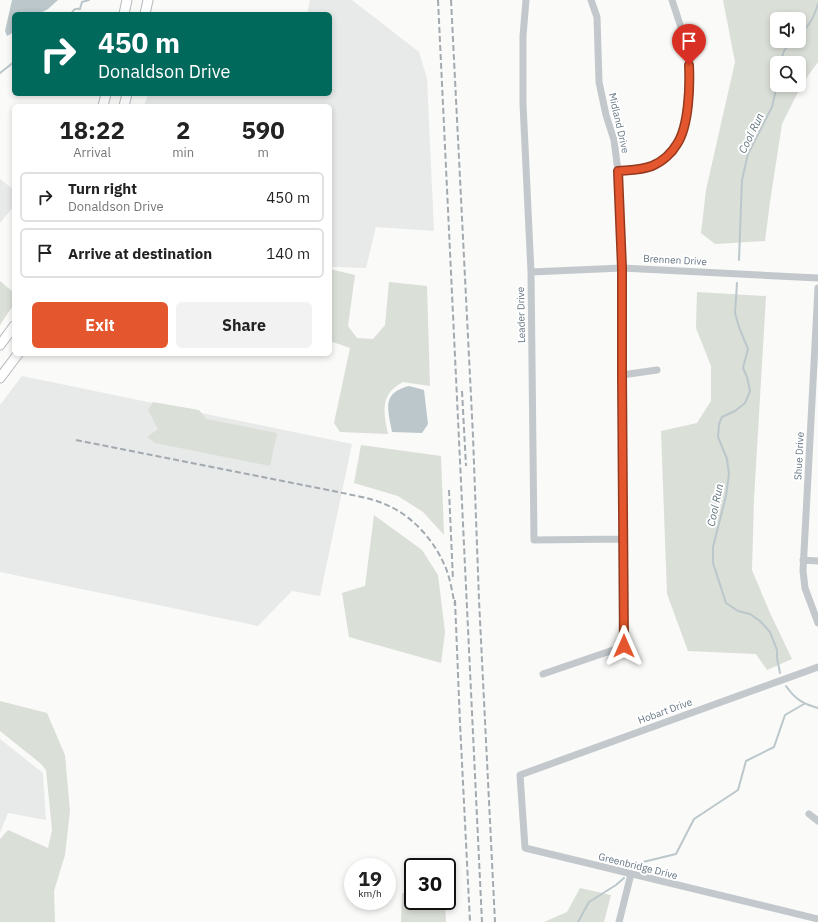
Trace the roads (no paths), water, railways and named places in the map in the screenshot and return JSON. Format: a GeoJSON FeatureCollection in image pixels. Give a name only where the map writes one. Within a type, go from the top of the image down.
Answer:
{"type":"FeatureCollection","features":[{"type":"Feature","properties":{"kind":"main road"},"geometry":{"type":"LineString","coordinates":[[124,12],[127,0]]}},
{"type":"Feature","properties":{"kind":"main road"},"geometry":{"type":"LineString","coordinates":[[145,12],[148,0]]}},
{"type":"Feature","properties":{"kind":"main road"},"geometry":{"type":"LineString","coordinates":[[0,345],[12,329]]}},
{"type":"Feature","properties":{"kind":"main road"},"geometry":{"type":"LineString","coordinates":[[0,378],[16,356]]}},
{"type":"Feature","properties":{"kind":"street","name":"Leader Drive"},"geometry":{"type":"LineString","coordinates":[[526,0],[523,36],[523,104],[531,272],[534,540],[624,539]]}},
{"type":"Feature","properties":{"kind":"street","name":"Midland Drive"},"geometry":{"type":"LineString","coordinates":[[543,674],[624,646],[622,268],[618,171],[614,140],[606,116],[599,82],[596,17],[590,0]]}},
{"type":"Feature","properties":{"kind":"street"},"geometry":{"type":"LineString","coordinates":[[618,171],[651,167],[662,161],[678,144],[684,127],[688,106],[690,81],[688,49],[672,0]]}},
{"type":"Feature","properties":{"kind":"street","name":"Brennen Drive"},"geometry":{"type":"LineString","coordinates":[[531,272],[622,268],[818,278]]}},
{"type":"Feature","properties":{"kind":"street","name":"Shue Drive"},"geometry":{"type":"LineString","coordinates":[[818,288],[803,560],[803,579],[805,588],[818,623]]}},
{"type":"Feature","properties":{"kind":"street"},"geometry":{"type":"LineString","coordinates":[[622,375],[657,370]]}},
{"type":"Feature","properties":{"kind":"street"},"geometry":{"type":"LineString","coordinates":[[803,560],[818,561]]}},
{"type":"Feature","properties":{"kind":"street","name":"Hobart Drive"},"geometry":{"type":"LineString","coordinates":[[520,775],[818,667]]}},
{"type":"Feature","properties":{"kind":"street","name":"Greenbridge Drive"},"geometry":{"type":"LineString","coordinates":[[520,775],[525,848],[818,919]]}},
{"type":"Feature","properties":{"kind":"street"},"geometry":{"type":"LineString","coordinates":[[809,814],[818,821]]}},
{"type":"Feature","properties":{"kind":"street"},"geometry":{"type":"LineString","coordinates":[[619,922],[631,874]]}},
{"type":"Feature","properties":{"kind":"waterway"},"geometry":{"type":"LineString","coordinates":[[72,12],[75,9],[80,9],[82,2],[89,0]]}},
{"type":"Feature","properties":{"kind":"waterway","name":"Cool Run"},"geometry":{"type":"LineString","coordinates":[[806,28],[813,17],[818,4]]}},
{"type":"Feature","properties":{"kind":"waterway","name":"Cool Run"},"geometry":{"type":"LineString","coordinates":[[782,56],[786,48]]}},
{"type":"Feature","properties":{"kind":"waterway"},"geometry":{"type":"LineString","coordinates":[[0,73],[12,64]]}},
{"type":"Feature","properties":{"kind":"waterway","name":"Cool Run"},"geometry":{"type":"LineString","coordinates":[[739,260],[742,180],[748,154],[772,107],[775,92]]}},
{"type":"Feature","properties":{"kind":"waterway","name":"Cool Run"},"geometry":{"type":"LineString","coordinates":[[737,283],[735,313],[748,349],[743,368],[747,377],[750,391],[745,403],[735,411],[722,417],[719,424],[718,437],[727,459],[729,474],[726,496],[713,547],[713,563],[726,603],[738,611],[750,614],[760,621],[770,632],[777,650],[780,673]]}},
{"type":"Feature","properties":{"kind":"waterway","name":"Cool Run"},"geometry":{"type":"LineString","coordinates":[[786,686],[800,700],[808,705],[818,708]]}},
{"type":"Feature","properties":{"kind":"waterway"},"geometry":{"type":"LineString","coordinates":[[634,869],[643,862],[676,854],[694,819],[738,790],[746,761],[774,747],[785,715],[804,704]]}},
{"type":"Feature","properties":{"kind":"waterway"},"geometry":{"type":"LineString","coordinates":[[578,922],[589,902],[616,885],[624,878]]}},
{"type":"Feature","properties":{"kind":"railway"},"geometry":{"type":"LineString","coordinates":[[438,0],[482,922]]}},
{"type":"Feature","properties":{"kind":"railway"},"geometry":{"type":"LineString","coordinates":[[451,0],[495,922]]}},
{"type":"Feature","properties":{"kind":"railway"},"geometry":{"type":"LineString","coordinates":[[462,391],[466,466]]}},
{"type":"Feature","properties":{"kind":"railway"},"geometry":{"type":"LineString","coordinates":[[76,440],[338,492],[371,499],[385,504],[408,517],[435,547],[448,574],[455,605]]}},
{"type":"Feature","properties":{"kind":"railway"},"geometry":{"type":"LineString","coordinates":[[449,490],[453,580]]}},
{"type":"Feature","properties":{"kind":"railway"},"geometry":{"type":"LineString","coordinates":[[455,600],[470,922]]}}]}
